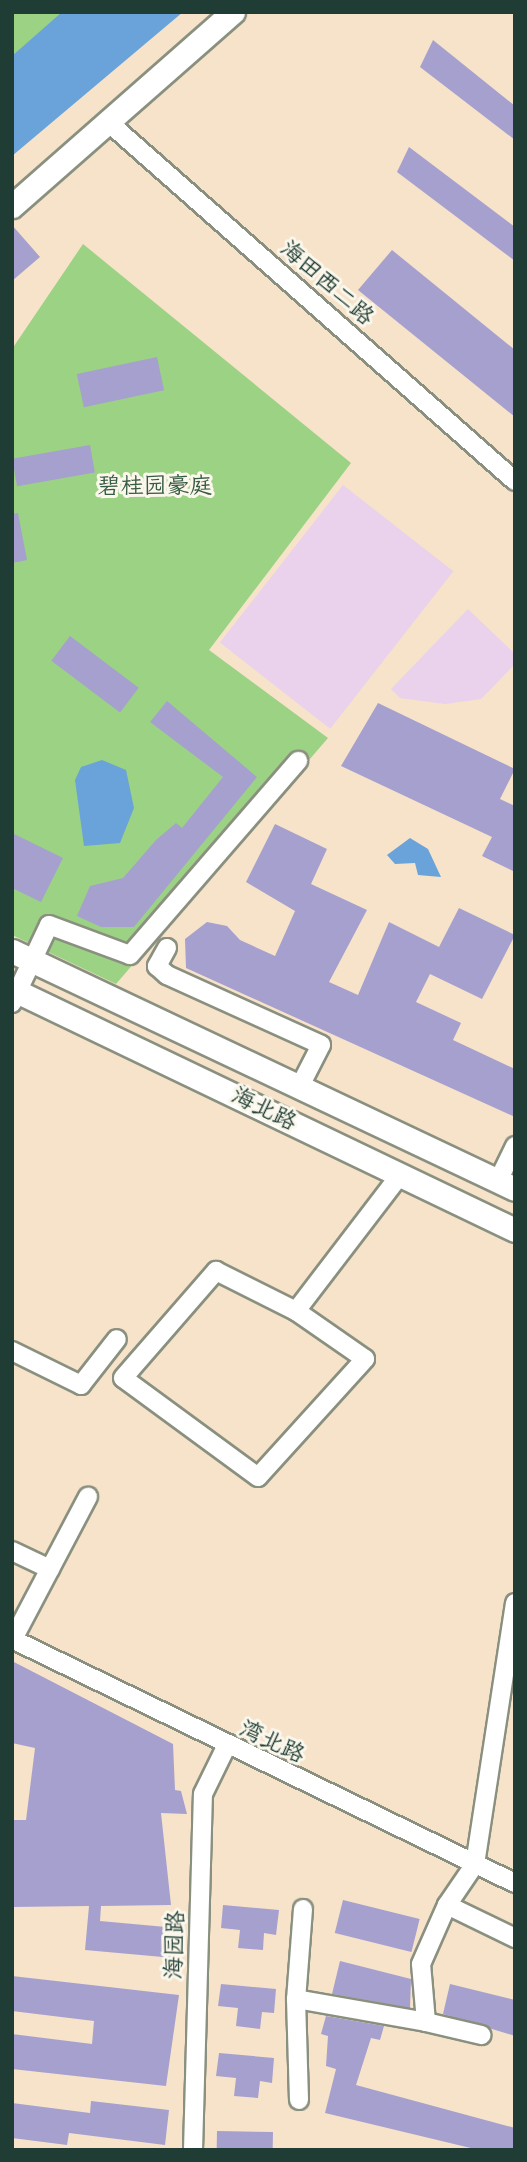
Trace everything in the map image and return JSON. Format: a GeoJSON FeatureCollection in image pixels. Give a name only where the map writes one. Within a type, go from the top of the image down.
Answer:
{"type":"FeatureCollection","features":[{"type":"Feature","properties":{"kind":"street"},"geometry":{"type":"LineString","coordinates":[[12,206],[233,12]]}},
{"type":"Feature","properties":{"kind":"street","name":"海田西二路"},"geometry":{"type":"LineString","coordinates":[[107,121],[515,481]]}},
{"type":"Feature","properties":{"kind":"street"},"geometry":{"type":"LineString","coordinates":[[14,994],[22,956],[49,925],[130,955],[298,761]]}},
{"type":"Feature","properties":{"kind":"street"},"geometry":{"type":"LineString","coordinates":[[167,948],[157,966],[167,975],[321,1045],[300,1086]]}},
{"type":"Feature","properties":{"kind":"street","name":"海北路"},"geometry":{"type":"LineString","coordinates":[[22,956],[300,1086],[510,1167]]}},
{"type":"Feature","properties":{"kind":"street","name":"海北路"},"geometry":{"type":"LineString","coordinates":[[14,994],[515,1230]]}},
{"type":"Feature","properties":{"kind":"street"},"geometry":{"type":"LineString","coordinates":[[296,1311],[400,1175]]}},
{"type":"Feature","properties":{"kind":"street"},"geometry":{"type":"LineString","coordinates":[[216,1271],[296,1311],[365,1359],[258,1477],[122,1378],[216,1271]]}},
{"type":"Feature","properties":{"kind":"street"},"geometry":{"type":"LineString","coordinates":[[12,1351],[81,1385],[117,1339]]}},
{"type":"Feature","properties":{"kind":"street"},"geometry":{"type":"LineString","coordinates":[[13,1639],[88,1497]]}},
{"type":"Feature","properties":{"kind":"street"},"geometry":{"type":"LineString","coordinates":[[12,1551],[50,1569]]}},
{"type":"Feature","properties":{"kind":"street"},"geometry":{"type":"LineString","coordinates":[[426,2022],[421,1964],[447,1905],[474,1864],[515,1603]]}},
{"type":"Feature","properties":{"kind":"street","name":"湾北路"},"geometry":{"type":"LineString","coordinates":[[13,1639],[226,1748],[515,1883]]}},
{"type":"Feature","properties":{"kind":"street","name":"海园路"},"geometry":{"type":"LineString","coordinates":[[193,2150],[203,1794],[226,1748]]}},
{"type":"Feature","properties":{"kind":"street"},"geometry":{"type":"LineString","coordinates":[[447,1905],[515,1938]]}},
{"type":"Feature","properties":{"kind":"street"},"geometry":{"type":"LineString","coordinates":[[299,2100],[296,1999],[303,1909]]}},
{"type":"Feature","properties":{"kind":"street"},"geometry":{"type":"LineString","coordinates":[[296,1999],[426,2022],[481,2035]]}},
{"type":"Feature","properties":{"kind":"shaded area"},"geometry":{"type":"Polygon","coordinates":[[[343,485],[453,571],[330,729],[220,643],[343,485]]]}},
{"type":"Feature","properties":{"kind":"shaded area"},"geometry":{"type":"Polygon","coordinates":[[[468,609],[515,654],[515,664],[481,699],[445,704],[400,698],[391,689],[468,609]]]}},
{"type":"Feature","properties":{"kind":"green space"},"geometry":{"type":"Polygon","coordinates":[[[12,12],[66,12],[12,60],[12,12]]]}},
{"type":"Feature","properties":{"kind":"green space","name":"碧桂园豪庭"},"geometry":{"type":"Polygon","coordinates":[[[83,244],[351,463],[209,650],[328,738],[116,984],[12,935],[12,349],[83,244]]]}},
{"type":"Feature","properties":{"kind":"water"},"geometry":{"type":"Polygon","coordinates":[[[62,12],[183,12],[12,156],[12,56],[62,12]]]}},
{"type":"Feature","properties":{"kind":"water"},"geometry":{"type":"Polygon","coordinates":[[[102,760],[126,770],[134,808],[120,843],[84,846],[75,780],[81,767],[102,760]]]}},
{"type":"Feature","properties":{"kind":"water"},"geometry":{"type":"Polygon","coordinates":[[[410,838],[428,849],[441,877],[418,875],[415,863],[395,864],[387,855],[410,838]]]}},
{"type":"Feature","properties":{"kind":"building"},"geometry":{"type":"Polygon","coordinates":[[[433,40],[515,106],[515,140],[420,67],[433,40]]]}},
{"type":"Feature","properties":{"kind":"building"},"geometry":{"type":"Polygon","coordinates":[[[409,147],[515,227],[515,261],[397,172],[409,147]]]}},
{"type":"Feature","properties":{"kind":"building"},"geometry":{"type":"Polygon","coordinates":[[[12,225],[40,257],[12,281],[12,225]]]}},
{"type":"Feature","properties":{"kind":"building"},"geometry":{"type":"Polygon","coordinates":[[[392,250],[515,350],[515,417],[358,290],[392,250]]]}},
{"type":"Feature","properties":{"kind":"building"},"geometry":{"type":"Polygon","coordinates":[[[157,357],[164,390],[84,407],[77,374],[157,357]]]}},
{"type":"Feature","properties":{"kind":"building"},"geometry":{"type":"Polygon","coordinates":[[[90,445],[95,473],[17,486],[12,459],[90,445]]]}},
{"type":"Feature","properties":{"kind":"building"},"geometry":{"type":"Polygon","coordinates":[[[18,513],[27,560],[12,563],[12,514],[18,513]]]}},
{"type":"Feature","properties":{"kind":"building"},"geometry":{"type":"Polygon","coordinates":[[[70,636],[139,688],[120,713],[51,661],[70,636]]]}},
{"type":"Feature","properties":{"kind":"building"},"geometry":{"type":"Polygon","coordinates":[[[167,701],[257,777],[134,927],[101,927],[77,916],[90,886],[123,878],[156,840],[176,823],[182,828],[223,777],[150,722],[167,701]]]}},
{"type":"Feature","properties":{"kind":"building"},"geometry":{"type":"Polygon","coordinates":[[[378,703],[515,769],[500,799],[515,806],[515,872],[482,856],[492,837],[341,766],[378,703]]]}},
{"type":"Feature","properties":{"kind":"building"},"geometry":{"type":"Polygon","coordinates":[[[275,824],[327,849],[311,884],[367,910],[329,982],[358,995],[389,922],[439,947],[459,908],[515,935],[482,999],[430,974],[416,1002],[461,1023],[453,1040],[515,1069],[515,1117],[186,968],[185,939],[207,922],[227,926],[240,940],[275,956],[295,911],[246,882],[275,824]]]}},
{"type":"Feature","properties":{"kind":"building"},"geometry":{"type":"Polygon","coordinates":[[[12,833],[63,858],[41,902],[12,888],[12,833]]]}},
{"type":"Feature","properties":{"kind":"building"},"geometry":{"type":"Polygon","coordinates":[[[12,1661],[173,1744],[175,1790],[181,1791],[187,1814],[161,1813],[171,1905],[101,1906],[100,1921],[177,1928],[174,1958],[85,1950],[89,1906],[12,1907],[14,1820],[26,1820],[35,1748],[12,1743],[12,1661]]]}},
{"type":"Feature","properties":{"kind":"building"},"geometry":{"type":"Polygon","coordinates":[[[343,1900],[420,1919],[411,1952],[335,1933],[343,1900]]]}},
{"type":"Feature","properties":{"kind":"building"},"geometry":{"type":"Polygon","coordinates":[[[223,1905],[279,1910],[276,1935],[264,1933],[263,1950],[238,1948],[240,1930],[221,1928],[223,1905]]]}},
{"type":"Feature","properties":{"kind":"building"},"geometry":{"type":"Polygon","coordinates":[[[340,1961],[411,1979],[410,2008],[332,1994],[340,1961]]]}},
{"type":"Feature","properties":{"kind":"building"},"geometry":{"type":"Polygon","coordinates":[[[12,1976],[179,1995],[166,2086],[12,2069],[12,2034],[92,2044],[94,2021],[12,2011],[12,1976]]]}},
{"type":"Feature","properties":{"kind":"building"},"geometry":{"type":"Polygon","coordinates":[[[221,1984],[276,1989],[274,2013],[262,2012],[260,2029],[236,2026],[238,2008],[218,2006],[221,1984]]]}},
{"type":"Feature","properties":{"kind":"building"},"geometry":{"type":"Polygon","coordinates":[[[450,1984],[515,2000],[515,2036],[443,2014],[450,1984]]]}},
{"type":"Feature","properties":{"kind":"building"},"geometry":{"type":"Polygon","coordinates":[[[326,2016],[384,2026],[380,2040],[371,2038],[356,2085],[515,2128],[515,2150],[479,2150],[325,2113],[336,2069],[326,2066],[328,2036],[321,2034],[326,2016]]]}},
{"type":"Feature","properties":{"kind":"building"},"geometry":{"type":"Polygon","coordinates":[[[219,2053],[274,2058],[272,2083],[260,2081],[258,2098],[234,2096],[236,2078],[216,2076],[219,2053]]]}},
{"type":"Feature","properties":{"kind":"building"},"geometry":{"type":"Polygon","coordinates":[[[91,2101],[169,2110],[165,2145],[69,2133],[67,2145],[12,2138],[12,2103],[90,2113],[91,2101]]]}},
{"type":"Feature","properties":{"kind":"building"},"geometry":{"type":"Polygon","coordinates":[[[217,2131],[273,2132],[273,2150],[217,2150],[217,2131]]]}}]}
